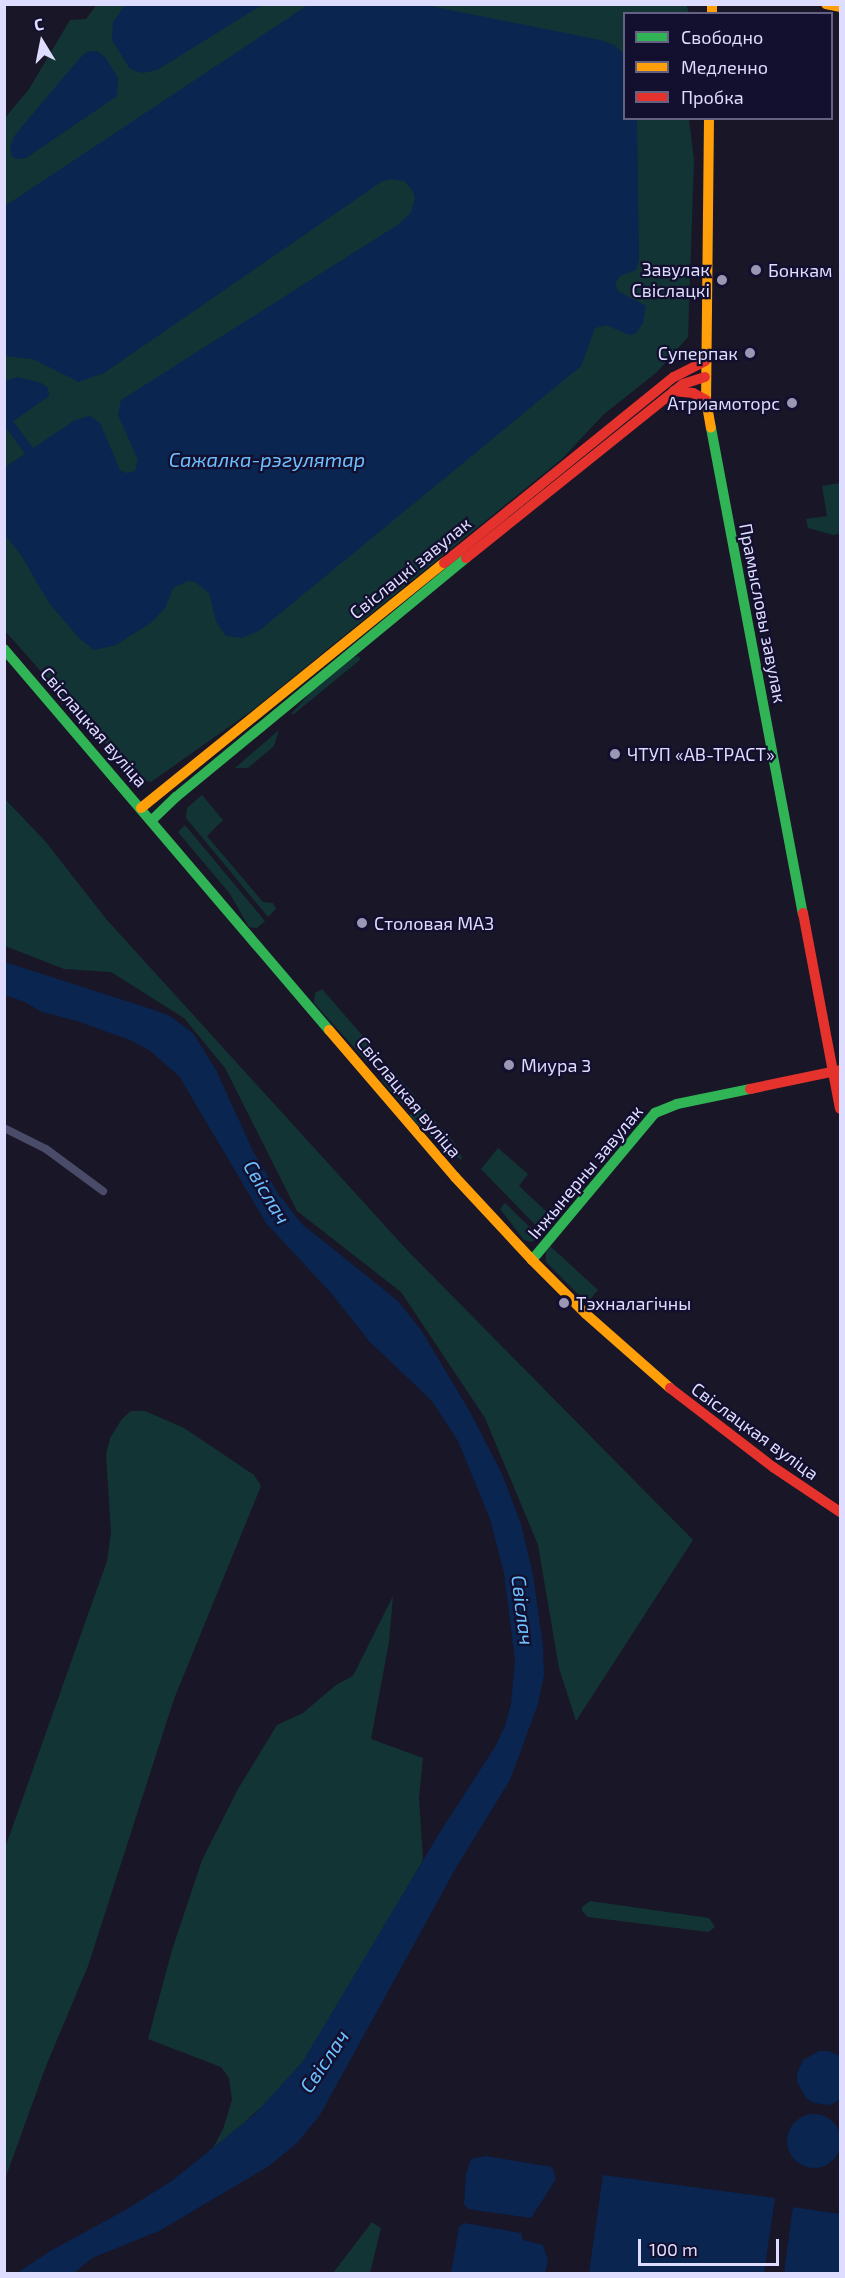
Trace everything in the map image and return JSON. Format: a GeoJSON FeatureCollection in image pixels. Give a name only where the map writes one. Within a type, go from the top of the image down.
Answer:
{"type":"FeatureCollection","features":[{"type":"Feature","properties":{"kind":"street"},"geometry":{"type":"LineString","coordinates":[[826,4],[840,7]]}},
{"type":"Feature","properties":{"kind":"street","name":"Прамысловы завулак"},"geometry":{"type":"LineString","coordinates":[[709,120],[706,400],[836,1071],[840,1109]]}},
{"type":"Feature","properties":{"kind":"street","name":"Свіслацкі завулак"},"geometry":{"type":"LineString","coordinates":[[141,808],[402,594],[674,377],[705,361]]}},
{"type":"Feature","properties":{"kind":"street","name":"Свіслацкі завулак"},"geometry":{"type":"LineString","coordinates":[[152,820],[176,797],[368,637],[674,391],[683,384],[705,377]]}},
{"type":"Feature","properties":{"kind":"street"},"geometry":{"type":"LineString","coordinates":[[674,391],[693,393],[706,400]]}},
{"type":"Feature","properties":{"kind":"street","name":"Свіслацкая вуліца"},"geometry":{"type":"LineString","coordinates":[[4,649],[455,1178],[532,1260],[586,1314],[683,1399],[773,1467],[840,1512]]}},
{"type":"Feature","properties":{"kind":"street","name":"Інжынерны завулак"},"geometry":{"type":"LineString","coordinates":[[532,1260],[656,1113],[677,1104],[836,1071]]}},
{"type":"Feature","properties":{"kind":"street"},"geometry":{"type":"LineString","coordinates":[[4,1128],[46,1149],[103,1191]]}},
{"type":"Feature","properties":{"kind":"green space","name":"Сажалка-рэгулятар"},"geometry":{"type":"Polygon","coordinates":[[[97,4],[686,4],[689,12],[623,12],[623,120],[689,120],[694,160],[688,337],[657,372],[603,415],[563,458],[250,712],[151,782],[136,778],[5,631],[5,118],[29,89],[70,20],[86,19],[97,4]]]}},
{"type":"Feature","properties":{"kind":"green space"},"geometry":{"type":"Polygon","coordinates":[[[840,483],[840,534],[833,535],[808,528],[806,519],[827,516],[822,486],[840,483]]]}},
{"type":"Feature","properties":{"kind":"green space"},"geometry":{"type":"Polygon","coordinates":[[[358,656],[361,659],[294,714],[291,714],[311,692],[351,658],[358,656]]]}},
{"type":"Feature","properties":{"kind":"green space"},"geometry":{"type":"Polygon","coordinates":[[[279,730],[274,746],[248,768],[235,768],[279,730]]]}},
{"type":"Feature","properties":{"kind":"green space"},"geometry":{"type":"Polygon","coordinates":[[[202,795],[223,820],[207,836],[263,902],[273,903],[276,909],[268,917],[186,818],[187,808],[202,795]]]}},
{"type":"Feature","properties":{"kind":"green space"},"geometry":{"type":"Polygon","coordinates":[[[4,798],[45,841],[107,920],[407,1250],[693,1540],[576,1721],[559,1668],[538,1545],[485,1418],[401,1292],[297,1211],[225,1068],[184,1018],[111,972],[64,969],[5,946],[4,798]]]}},
{"type":"Feature","properties":{"kind":"green space"},"geometry":{"type":"Polygon","coordinates":[[[185,825],[265,921],[257,928],[249,927],[230,894],[178,832],[185,825]]]}},
{"type":"Feature","properties":{"kind":"green space"},"geometry":{"type":"Polygon","coordinates":[[[322,989],[382,1058],[368,1063],[314,1003],[315,993],[322,989]]]}},
{"type":"Feature","properties":{"kind":"green space"},"geometry":{"type":"Polygon","coordinates":[[[388,1065],[415,1096],[403,1105],[382,1081],[383,1071],[388,1065]]]}},
{"type":"Feature","properties":{"kind":"green space"},"geometry":{"type":"Polygon","coordinates":[[[420,1104],[454,1142],[461,1160],[442,1148],[409,1116],[420,1104]]]}},
{"type":"Feature","properties":{"kind":"green space"},"geometry":{"type":"Polygon","coordinates":[[[498,1148],[528,1174],[519,1186],[548,1213],[554,1207],[560,1214],[543,1233],[481,1169],[498,1148]]]}},
{"type":"Feature","properties":{"kind":"green space"},"geometry":{"type":"Polygon","coordinates":[[[505,1203],[540,1237],[538,1239],[531,1242],[524,1240],[500,1209],[505,1203]]]}},
{"type":"Feature","properties":{"kind":"green space"},"geometry":{"type":"Polygon","coordinates":[[[550,1246],[598,1290],[587,1303],[546,1262],[546,1252],[550,1246]]]}},
{"type":"Feature","properties":{"kind":"green space"},"geometry":{"type":"Polygon","coordinates":[[[131,1411],[145,1411],[184,1428],[254,1475],[261,1486],[174,1699],[88,1966],[46,2066],[5,2179],[5,1848],[107,1561],[111,1532],[106,1455],[110,1438],[122,1419],[131,1411]]]}},
{"type":"Feature","properties":{"kind":"green space"},"geometry":{"type":"Polygon","coordinates":[[[393,1596],[389,1642],[371,1739],[423,1758],[419,1798],[423,1860],[345,1995],[303,2062],[274,2096],[211,2152],[223,2129],[232,2100],[229,2078],[221,2067],[148,2039],[172,1950],[202,1860],[238,1789],[277,1725],[303,1713],[336,1685],[353,1676],[393,1596]]]}},
{"type":"Feature","properties":{"kind":"green space"},"geometry":{"type":"Polygon","coordinates":[[[590,1901],[709,1918],[715,1927],[708,1932],[588,1917],[582,1911],[582,1907],[590,1901]]]}},
{"type":"Feature","properties":{"kind":"green space"},"geometry":{"type":"Polygon","coordinates":[[[372,2222],[381,2228],[370,2273],[333,2273],[372,2222]]]}},
{"type":"Feature","properties":{"kind":"water"},"geometry":{"type":"Polygon","coordinates":[[[126,4],[262,5],[157,70],[143,73],[130,69],[112,40],[113,22],[126,4]]]}},
{"type":"Feature","properties":{"kind":"water","name":"Сажалка-рэгулятар"},"geometry":{"type":"Polygon","coordinates":[[[308,5],[425,5],[600,40],[614,45],[623,53],[623,120],[637,120],[639,260],[636,270],[620,276],[615,283],[618,291],[646,306],[643,323],[636,333],[629,335],[606,325],[595,328],[581,366],[260,630],[242,638],[226,636],[216,621],[209,593],[195,582],[188,581],[173,588],[165,608],[152,622],[116,645],[94,650],[79,638],[49,603],[21,555],[5,535],[5,467],[75,420],[90,416],[100,423],[120,470],[126,473],[135,471],[138,460],[118,415],[121,400],[399,224],[411,213],[415,198],[413,191],[404,181],[389,179],[381,182],[104,373],[79,382],[33,359],[5,356],[5,206],[308,5]]]}},
{"type":"Feature","properties":{"kind":"water"},"geometry":{"type":"Polygon","coordinates":[[[97,51],[105,57],[118,78],[117,96],[26,158],[12,157],[10,146],[15,135],[79,59],[87,52],[97,51]]]}},
{"type":"Feature","properties":{"kind":"water"},"geometry":{"type":"Polygon","coordinates":[[[18,377],[41,383],[48,388],[49,396],[5,427],[5,381],[18,377]]]}},
{"type":"Feature","properties":{"kind":"water","name":"Свіслач"},"geometry":{"type":"Polygon","coordinates":[[[5,962],[170,1016],[193,1033],[216,1070],[253,1151],[279,1195],[302,1224],[398,1301],[421,1330],[470,1412],[502,1474],[521,1524],[533,1575],[543,1646],[544,1675],[538,1704],[510,1780],[457,1866],[320,2115],[297,2143],[269,2166],[159,2231],[92,2258],[74,2273],[17,2273],[52,2250],[124,2211],[173,2180],[255,2114],[303,2061],[440,1832],[495,1747],[505,1726],[511,1704],[515,1660],[504,1573],[490,1519],[458,1441],[432,1401],[369,1341],[332,1294],[266,1223],[179,1076],[149,1050],[130,1040],[77,1021],[42,1012],[25,1002],[5,995],[5,962]]]}},
{"type":"Feature","properties":{"kind":"water"},"geometry":{"type":"Polygon","coordinates":[[[819,2051],[829,2051],[840,2056],[840,2099],[831,2105],[814,2103],[807,2099],[797,2082],[797,2074],[803,2060],[819,2051]]]}},
{"type":"Feature","properties":{"kind":"water"},"geometry":{"type":"Polygon","coordinates":[[[809,2114],[819,2114],[829,2118],[837,2126],[841,2141],[837,2156],[829,2164],[819,2168],[809,2168],[799,2164],[791,2156],[787,2146],[787,2136],[791,2126],[799,2118],[809,2114]]]}},
{"type":"Feature","properties":{"kind":"water"},"geometry":{"type":"Polygon","coordinates":[[[486,2156],[552,2167],[556,2179],[531,2218],[468,2209],[464,2204],[466,2174],[471,2159],[486,2156]]]}},
{"type":"Feature","properties":{"kind":"water"},"geometry":{"type":"Polygon","coordinates":[[[603,2175],[775,2198],[764,2273],[589,2273],[603,2175]]]}},
{"type":"Feature","properties":{"kind":"water"},"geometry":{"type":"Polygon","coordinates":[[[793,2207],[840,2214],[840,2273],[784,2273],[793,2207]]]}},
{"type":"Feature","properties":{"kind":"water"},"geometry":{"type":"Polygon","coordinates":[[[464,2223],[521,2233],[523,2240],[543,2245],[548,2261],[545,2273],[451,2273],[459,2227],[464,2223]]]}},
{"type":"Feature","properties":{"kind":"waterway"},"geometry":{"type":"LineString","coordinates":[[9,424],[29,451]]}},
{"type":"Feature","properties":{"kind":"traffic: fast"},"geometry":{"type":"LineString","coordinates":[[711,428],[803,913]]}},
{"type":"Feature","properties":{"kind":"traffic: fast"},"geometry":{"type":"LineString","coordinates":[[152,820],[176,797],[466,558]]}},
{"type":"Feature","properties":{"kind":"traffic: fast"},"geometry":{"type":"LineString","coordinates":[[4,649],[329,1030]]}},
{"type":"Feature","properties":{"kind":"traffic: fast"},"geometry":{"type":"LineString","coordinates":[[532,1260],[655,1113],[677,1104],[750,1089]]}},
{"type":"Feature","properties":{"kind":"traffic: slow"},"geometry":{"type":"LineString","coordinates":[[712,4],[712,12]]}},
{"type":"Feature","properties":{"kind":"traffic: slow"},"geometry":{"type":"LineString","coordinates":[[826,4],[840,7]]}},
{"type":"Feature","properties":{"kind":"traffic: slow"},"geometry":{"type":"LineString","coordinates":[[709,120],[706,400],[711,428]]}},
{"type":"Feature","properties":{"kind":"traffic: slow"},"geometry":{"type":"LineString","coordinates":[[141,808],[444,563]]}},
{"type":"Feature","properties":{"kind":"traffic: slow"},"geometry":{"type":"LineString","coordinates":[[329,1030],[455,1177],[532,1260],[586,1314],[670,1388]]}},
{"type":"Feature","properties":{"kind":"traffic: jam"},"geometry":{"type":"LineString","coordinates":[[444,563],[674,377],[705,361]]}},
{"type":"Feature","properties":{"kind":"traffic: jam"},"geometry":{"type":"LineString","coordinates":[[466,558],[683,384],[705,377]]}},
{"type":"Feature","properties":{"kind":"traffic: jam"},"geometry":{"type":"LineString","coordinates":[[674,391],[693,393],[706,400]]}},
{"type":"Feature","properties":{"kind":"traffic: jam"},"geometry":{"type":"LineString","coordinates":[[803,913],[840,1109]]}},
{"type":"Feature","properties":{"kind":"traffic: jam"},"geometry":{"type":"LineString","coordinates":[[750,1089],[840,1070]]}},
{"type":"Feature","properties":{"kind":"traffic: jam"},"geometry":{"type":"LineString","coordinates":[[670,1388],[773,1467],[840,1512]]}},
{"type":"Feature","properties":{"kind":"place","name":"Бонкам"},"geometry":{"type":"Point","coordinates":[756,270]}},
{"type":"Feature","properties":{"kind":"place","name":"Завулак Свіслацкі"},"geometry":{"type":"Point","coordinates":[722,280]}},
{"type":"Feature","properties":{"kind":"place","name":"Суперпак"},"geometry":{"type":"Point","coordinates":[750,353]}},
{"type":"Feature","properties":{"kind":"place","name":"Атриамоторс"},"geometry":{"type":"Point","coordinates":[792,403]}},
{"type":"Feature","properties":{"kind":"place","name":"ЧТУП «АВ-ТРАСТ»"},"geometry":{"type":"Point","coordinates":[615,754]}},
{"type":"Feature","properties":{"kind":"place","name":"Столовая МАЗ"},"geometry":{"type":"Point","coordinates":[362,923]}},
{"type":"Feature","properties":{"kind":"place","name":"Миура 3"},"geometry":{"type":"Point","coordinates":[509,1065]}},
{"type":"Feature","properties":{"kind":"place","name":"Тэхналагічны"},"geometry":{"type":"Point","coordinates":[564,1303]}}]}
